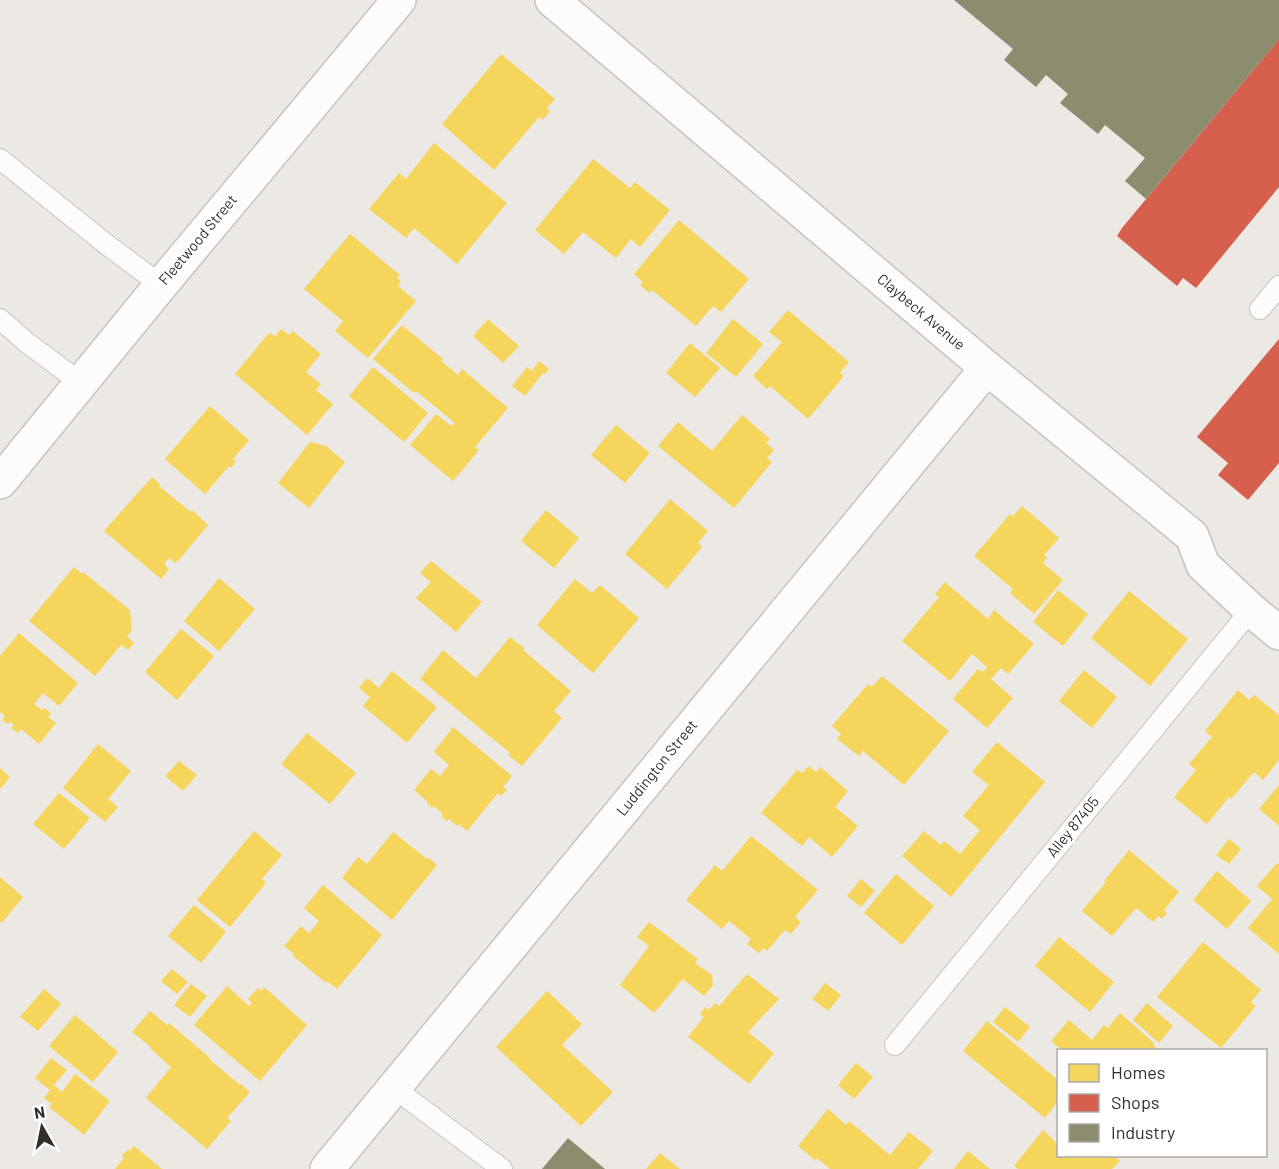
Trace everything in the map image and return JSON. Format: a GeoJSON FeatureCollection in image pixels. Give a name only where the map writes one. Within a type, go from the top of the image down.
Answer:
{"type":"FeatureCollection","features":[{"type":"Feature","properties":{"kind":"street","name":"Fleetwood Street"},"geometry":{"type":"LineString","coordinates":[[3,472],[81,383],[399,0]]}},
{"type":"Feature","properties":{"kind":"street","name":"Claybeck Avenue"},"geometry":{"type":"LineString","coordinates":[[552,0],[987,368],[1192,536],[1203,565],[1279,633]]}},
{"type":"Feature","properties":{"kind":"street","name":"Luddington Street"},"geometry":{"type":"LineString","coordinates":[[327,1169],[987,368]]}},
{"type":"Feature","properties":{"kind":"lane"},"geometry":{"type":"LineString","coordinates":[[0,159],[161,285]]}},
{"type":"Feature","properties":{"kind":"lane"},"geometry":{"type":"LineString","coordinates":[[1260,309],[1279,286]]}},
{"type":"Feature","properties":{"kind":"lane"},"geometry":{"type":"LineString","coordinates":[[0,319],[26,342],[81,383]]}},
{"type":"Feature","properties":{"kind":"lane","name":"Alley 87405"},"geometry":{"type":"LineString","coordinates":[[895,1046],[1251,610]]}},
{"type":"Feature","properties":{"kind":"lane"},"geometry":{"type":"LineString","coordinates":[[394,1088],[502,1169]]}},
{"type":"Feature","properties":{"kind":"building: Homes"},"geometry":{"type":"Polygon","coordinates":[[[501,54],[555,99],[547,108],[550,111],[543,120],[539,117],[494,170],[442,124],[501,54]]]}},
{"type":"Feature","properties":{"kind":"building: Homes"},"geometry":{"type":"Polygon","coordinates":[[[434,143],[507,203],[457,264],[414,228],[406,238],[369,209],[399,173],[406,179],[434,143]]]}},
{"type":"Feature","properties":{"kind":"building: Homes"},"geometry":{"type":"Polygon","coordinates":[[[593,159],[630,188],[635,182],[670,210],[640,247],[631,239],[616,258],[583,232],[564,254],[535,230],[593,159]]]}},
{"type":"Feature","properties":{"kind":"building: Homes"},"geometry":{"type":"Polygon","coordinates":[[[679,220],[749,279],[721,312],[713,306],[696,326],[652,290],[649,293],[640,285],[643,282],[634,274],[679,220]]]}},
{"type":"Feature","properties":{"kind":"building: Homes"},"geometry":{"type":"Polygon","coordinates":[[[350,234],[400,275],[397,278],[401,281],[398,286],[416,301],[368,358],[335,331],[343,321],[304,289],[350,234]]]}},
{"type":"Feature","properties":{"kind":"building: Homes"},"geometry":{"type":"Polygon","coordinates":[[[788,310],[849,362],[840,373],[844,376],[808,419],[770,386],[767,389],[753,376],[782,342],[769,332],[788,310]]]}},
{"type":"Feature","properties":{"kind":"building: Homes"},"geometry":{"type":"Polygon","coordinates":[[[488,319],[519,346],[503,363],[473,336],[488,319]]]}},
{"type":"Feature","properties":{"kind":"building: Homes"},"geometry":{"type":"Polygon","coordinates":[[[733,319],[763,344],[736,377],[706,353],[733,319]]]}},
{"type":"Feature","properties":{"kind":"building: Homes"},"geometry":{"type":"Polygon","coordinates":[[[402,325],[443,359],[441,361],[458,375],[462,369],[508,408],[475,447],[479,450],[453,481],[410,445],[436,414],[451,426],[455,423],[373,359],[402,325]]]}},
{"type":"Feature","properties":{"kind":"building: Homes"},"geometry":{"type":"Polygon","coordinates":[[[281,329],[289,335],[293,331],[321,354],[306,372],[321,384],[316,390],[333,404],[307,435],[235,374],[269,333],[275,336],[281,329]]]}},
{"type":"Feature","properties":{"kind":"building: Homes"},"geometry":{"type":"Polygon","coordinates":[[[690,343],[720,368],[695,397],[666,373],[690,343]]]}},
{"type":"Feature","properties":{"kind":"building: Homes"},"geometry":{"type":"Polygon","coordinates":[[[539,361],[549,369],[545,374],[543,373],[525,396],[512,386],[527,367],[532,371],[539,361]]]}},
{"type":"Feature","properties":{"kind":"building: Homes"},"geometry":{"type":"Polygon","coordinates":[[[373,367],[428,413],[404,442],[349,396],[373,367]]]}},
{"type":"Feature","properties":{"kind":"building: Homes"},"geometry":{"type":"Polygon","coordinates":[[[210,406],[249,440],[233,459],[236,462],[231,468],[229,466],[205,494],[165,459],[210,406]]]}},
{"type":"Feature","properties":{"kind":"building: Homes"},"geometry":{"type":"Polygon","coordinates":[[[742,415],[770,439],[766,443],[774,450],[767,458],[772,462],[734,508],[658,446],[678,422],[712,451],[742,415]]]}},
{"type":"Feature","properties":{"kind":"building: Homes"},"geometry":{"type":"Polygon","coordinates":[[[616,425],[650,453],[625,483],[591,455],[616,425]]]}},
{"type":"Feature","properties":{"kind":"building: Homes"},"geometry":{"type":"Polygon","coordinates":[[[310,442],[326,446],[345,462],[309,508],[278,483],[310,442]]]}},
{"type":"Feature","properties":{"kind":"building: Homes"},"geometry":{"type":"Polygon","coordinates":[[[152,477],[160,484],[159,486],[208,525],[179,560],[175,563],[169,558],[164,564],[169,569],[161,579],[104,531],[152,477]]]}},
{"type":"Feature","properties":{"kind":"building: Homes"},"geometry":{"type":"Polygon","coordinates":[[[670,499],[708,531],[698,543],[702,547],[667,589],[625,554],[670,499]]]}},
{"type":"Feature","properties":{"kind":"building: Homes"},"geometry":{"type":"Polygon","coordinates":[[[1022,506],[1059,538],[1044,555],[1047,558],[1043,563],[1063,580],[1034,614],[1010,593],[1013,589],[974,556],[1010,514],[1013,516],[1022,506]]]}},
{"type":"Feature","properties":{"kind":"building: Homes"},"geometry":{"type":"Polygon","coordinates":[[[546,510],[579,538],[554,568],[521,541],[546,510]]]}},
{"type":"Feature","properties":{"kind":"building: Homes"},"geometry":{"type":"Polygon","coordinates":[[[431,561],[482,602],[456,632],[416,598],[431,582],[420,573],[431,561]]]}},
{"type":"Feature","properties":{"kind":"building: Homes"},"geometry":{"type":"Polygon","coordinates":[[[74,567],[130,610],[132,631],[127,636],[134,643],[128,650],[121,645],[95,676],[29,621],[74,567]]]}},
{"type":"Feature","properties":{"kind":"building: Homes"},"geometry":{"type":"Polygon","coordinates":[[[219,578],[255,609],[219,651],[184,621],[219,578]]]}},
{"type":"Feature","properties":{"kind":"building: Homes"},"geometry":{"type":"Polygon","coordinates":[[[575,579],[592,593],[600,585],[639,618],[593,673],[537,625],[575,579]]]}},
{"type":"Feature","properties":{"kind":"building: Homes"},"geometry":{"type":"Polygon","coordinates":[[[945,582],[988,619],[994,610],[1034,644],[1008,674],[1001,668],[991,679],[1013,698],[987,728],[953,699],[978,669],[983,672],[987,667],[972,654],[950,681],[902,641],[939,597],[935,594],[945,582]]]}},
{"type":"Feature","properties":{"kind":"building: Homes"},"geometry":{"type":"Polygon","coordinates":[[[1058,590],[1088,614],[1063,646],[1033,622],[1058,590]]]}},
{"type":"Feature","properties":{"kind":"building: Homes"},"geometry":{"type":"Polygon","coordinates":[[[1129,591],[1188,639],[1150,686],[1091,638],[1129,591]]]}},
{"type":"Feature","properties":{"kind":"building: Homes"},"geometry":{"type":"Polygon","coordinates":[[[181,629],[214,656],[177,700],[145,672],[181,629]]]}},
{"type":"Feature","properties":{"kind":"building: Homes"},"geometry":{"type":"Polygon","coordinates":[[[19,633],[78,683],[59,706],[43,693],[34,704],[51,713],[48,717],[56,723],[39,744],[21,729],[18,733],[11,728],[14,725],[2,720],[5,716],[0,712],[0,656],[19,633]]]}},
{"type":"Feature","properties":{"kind":"building: Homes"},"geometry":{"type":"Polygon","coordinates":[[[510,637],[571,691],[554,711],[562,718],[522,766],[508,755],[510,753],[420,679],[443,650],[476,678],[510,637]]]}},
{"type":"Feature","properties":{"kind":"building: Homes"},"geometry":{"type":"Polygon","coordinates":[[[1084,670],[1117,697],[1092,728],[1059,701],[1084,670]]]}},
{"type":"Feature","properties":{"kind":"building: Homes"},"geometry":{"type":"Polygon","coordinates":[[[392,671],[437,707],[407,743],[363,706],[370,697],[359,688],[367,678],[379,688],[392,671]]]}},
{"type":"Feature","properties":{"kind":"building: Homes"},"geometry":{"type":"Polygon","coordinates":[[[882,676],[949,731],[904,785],[863,751],[859,756],[837,739],[841,734],[832,726],[868,684],[872,687],[882,676]]]}},
{"type":"Feature","properties":{"kind":"building: Homes"},"geometry":{"type":"Polygon","coordinates":[[[1238,690],[1249,700],[1254,695],[1279,715],[1279,760],[1263,780],[1254,772],[1207,824],[1174,797],[1196,770],[1189,764],[1212,737],[1205,731],[1238,690]]]}},
{"type":"Feature","properties":{"kind":"building: Homes"},"geometry":{"type":"Polygon","coordinates":[[[453,727],[512,776],[503,787],[507,790],[501,796],[498,793],[467,831],[449,819],[447,821],[441,816],[443,814],[434,806],[432,808],[414,790],[431,769],[440,776],[449,765],[434,752],[453,727]]]}},
{"type":"Feature","properties":{"kind":"building: Homes"},"geometry":{"type":"Polygon","coordinates":[[[307,733],[356,773],[330,804],[281,764],[307,733]]]}},
{"type":"Feature","properties":{"kind":"building: Homes"},"geometry":{"type":"Polygon","coordinates":[[[997,742],[1045,782],[951,897],[902,856],[924,831],[941,845],[944,841],[960,854],[980,830],[963,816],[989,785],[972,772],[997,742]]]}},
{"type":"Feature","properties":{"kind":"building: Homes"},"geometry":{"type":"Polygon","coordinates":[[[98,744],[131,771],[108,799],[118,807],[105,822],[63,788],[98,744]]]}},
{"type":"Feature","properties":{"kind":"building: Homes"},"geometry":{"type":"Polygon","coordinates":[[[179,761],[197,775],[183,791],[165,776],[179,761]]]}},
{"type":"Feature","properties":{"kind":"building: Homes"},"geometry":{"type":"Polygon","coordinates":[[[809,766],[816,772],[820,767],[848,791],[835,807],[858,826],[832,857],[809,837],[802,846],[761,813],[797,770],[802,773],[809,766]]]}},
{"type":"Feature","properties":{"kind":"building: Homes"},"geometry":{"type":"Polygon","coordinates":[[[0,768],[10,777],[0,789],[0,768]]]}},
{"type":"Feature","properties":{"kind":"building: Homes"},"geometry":{"type":"Polygon","coordinates":[[[1279,785],[1279,826],[1259,809],[1279,785]]]}},
{"type":"Feature","properties":{"kind":"building: Homes"},"geometry":{"type":"Polygon","coordinates":[[[59,793],[90,818],[64,849],[33,824],[59,793]]]}},
{"type":"Feature","properties":{"kind":"building: Homes"},"geometry":{"type":"Polygon","coordinates":[[[254,831],[282,855],[262,879],[266,883],[230,927],[197,900],[254,831]]]}},
{"type":"Feature","properties":{"kind":"building: Homes"},"geometry":{"type":"Polygon","coordinates":[[[393,832],[437,865],[392,920],[342,878],[358,857],[367,864],[393,832]]]}},
{"type":"Feature","properties":{"kind":"building: Homes"},"geometry":{"type":"Polygon","coordinates":[[[751,836],[818,890],[795,917],[801,922],[791,934],[785,930],[767,951],[763,948],[759,953],[747,944],[751,939],[729,921],[722,929],[686,900],[715,865],[722,871],[751,836]]]}},
{"type":"Feature","properties":{"kind":"building: Homes"},"geometry":{"type":"Polygon","coordinates":[[[1229,839],[1241,849],[1229,864],[1216,855],[1229,839]]]}},
{"type":"Feature","properties":{"kind":"building: Homes"},"geometry":{"type":"Polygon","coordinates":[[[1129,850],[1179,892],[1164,910],[1167,913],[1162,919],[1159,916],[1153,922],[1136,908],[1112,936],[1082,911],[1129,850]]]}},
{"type":"Feature","properties":{"kind":"building: Homes"},"geometry":{"type":"Polygon","coordinates":[[[1277,863],[1279,864],[1279,954],[1248,928],[1272,899],[1257,886],[1277,863]]]}},
{"type":"Feature","properties":{"kind":"building: Homes"},"geometry":{"type":"Polygon","coordinates":[[[1217,871],[1251,901],[1227,929],[1193,900],[1217,871]]]}},
{"type":"Feature","properties":{"kind":"building: Homes"},"geometry":{"type":"Polygon","coordinates":[[[896,874],[934,906],[902,945],[864,913],[896,874]]]}},
{"type":"Feature","properties":{"kind":"building: Homes"},"geometry":{"type":"Polygon","coordinates":[[[0,877],[23,897],[2,923],[0,921],[0,877]]]}},
{"type":"Feature","properties":{"kind":"building: Homes"},"geometry":{"type":"Polygon","coordinates":[[[861,879],[875,891],[861,907],[847,896],[861,879]]]}},
{"type":"Feature","properties":{"kind":"building: Homes"},"geometry":{"type":"Polygon","coordinates":[[[323,885],[382,935],[337,989],[327,981],[326,983],[284,946],[301,926],[309,933],[319,921],[304,908],[323,885]]]}},
{"type":"Feature","properties":{"kind":"building: Homes"},"geometry":{"type":"Polygon","coordinates":[[[194,905],[226,932],[201,963],[168,936],[194,905]]]}},
{"type":"Feature","properties":{"kind":"building: Homes"},"geometry":{"type":"Polygon","coordinates":[[[649,922],[698,959],[695,963],[712,975],[713,985],[704,996],[683,979],[654,1013],[620,985],[649,946],[637,937],[649,922]]]}},
{"type":"Feature","properties":{"kind":"building: Homes"},"geometry":{"type":"Polygon","coordinates":[[[1059,937],[1114,982],[1090,1012],[1035,966],[1059,937]]]}},
{"type":"Feature","properties":{"kind":"building: Homes"},"geometry":{"type":"Polygon","coordinates":[[[1203,942],[1261,990],[1251,1002],[1256,1006],[1221,1048],[1157,997],[1203,942]]]}},
{"type":"Feature","properties":{"kind":"building: Homes"},"geometry":{"type":"Polygon","coordinates":[[[172,969],[188,982],[177,994],[161,981],[172,969]]]}},
{"type":"Feature","properties":{"kind":"building: Homes"},"geometry":{"type":"Polygon","coordinates":[[[747,974],[779,999],[748,1032],[774,1053],[749,1084],[688,1037],[704,1017],[700,1014],[705,1007],[709,1010],[715,1003],[719,1006],[747,974]]]}},
{"type":"Feature","properties":{"kind":"building: Homes"},"geometry":{"type":"Polygon","coordinates":[[[825,983],[841,995],[828,1011],[812,999],[825,983]]]}},
{"type":"Feature","properties":{"kind":"building: Homes"},"geometry":{"type":"Polygon","coordinates":[[[191,984],[207,996],[190,1017],[174,1005],[191,984]]]}},
{"type":"Feature","properties":{"kind":"building: Homes"},"geometry":{"type":"Polygon","coordinates":[[[227,986],[249,1006],[252,1003],[248,999],[258,988],[262,991],[264,987],[307,1025],[260,1081],[194,1025],[227,986]]]}},
{"type":"Feature","properties":{"kind":"building: Homes"},"geometry":{"type":"Polygon","coordinates":[[[44,989],[61,1004],[38,1031],[20,1017],[44,989]]]}},
{"type":"Feature","properties":{"kind":"building: Homes"},"geometry":{"type":"Polygon","coordinates":[[[547,991],[582,1024],[562,1045],[613,1092],[581,1126],[496,1047],[547,991]]]}},
{"type":"Feature","properties":{"kind":"building: Homes"},"geometry":{"type":"Polygon","coordinates":[[[1147,1003],[1173,1026],[1159,1043],[1133,1020],[1147,1003]]]}},
{"type":"Feature","properties":{"kind":"building: Homes"},"geometry":{"type":"Polygon","coordinates":[[[1005,1007],[1030,1027],[1018,1042],[993,1022],[1005,1007]]]}},
{"type":"Feature","properties":{"kind":"building: Homes"},"geometry":{"type":"Polygon","coordinates":[[[150,1011],[167,1025],[169,1023],[250,1092],[227,1118],[231,1121],[207,1149],[146,1098],[171,1067],[132,1032],[150,1011]]]}},
{"type":"Feature","properties":{"kind":"building: Homes"},"geometry":{"type":"Polygon","coordinates":[[[1120,1013],[1159,1049],[1061,1049],[1051,1041],[1069,1020],[1092,1040],[1104,1025],[1108,1028],[1120,1013]]]}},
{"type":"Feature","properties":{"kind":"building: Homes"},"geometry":{"type":"Polygon","coordinates":[[[75,1015],[118,1052],[93,1082],[49,1046],[75,1015]]]}},
{"type":"Feature","properties":{"kind":"building: Homes"},"geometry":{"type":"Polygon","coordinates":[[[987,1021],[1057,1079],[1057,1102],[1045,1118],[963,1051],[987,1021]]]}},
{"type":"Feature","properties":{"kind":"building: Homes"},"geometry":{"type":"Polygon","coordinates":[[[51,1058],[67,1070],[54,1085],[62,1092],[75,1074],[110,1101],[84,1135],[49,1107],[52,1104],[44,1098],[50,1090],[35,1078],[51,1058]]]}},
{"type":"Feature","properties":{"kind":"building: Homes"},"geometry":{"type":"Polygon","coordinates":[[[856,1063],[873,1077],[854,1099],[838,1085],[856,1063]]]}},
{"type":"Feature","properties":{"kind":"building: Homes"},"geometry":{"type":"Polygon","coordinates":[[[828,1109],[846,1125],[849,1121],[890,1155],[909,1132],[933,1151],[918,1169],[830,1169],[798,1146],[828,1109]]]}},
{"type":"Feature","properties":{"kind":"building: Homes"},"geometry":{"type":"Polygon","coordinates":[[[1043,1130],[1057,1143],[1057,1157],[1115,1157],[1120,1161],[1112,1169],[1018,1169],[1014,1166],[1043,1130]]]}},
{"type":"Feature","properties":{"kind":"building: Homes"},"geometry":{"type":"Polygon","coordinates":[[[134,1146],[162,1169],[115,1169],[124,1158],[122,1156],[134,1146]]]}},
{"type":"Feature","properties":{"kind":"building: Homes"},"geometry":{"type":"Polygon","coordinates":[[[968,1151],[990,1169],[954,1169],[968,1151]]]}},
{"type":"Feature","properties":{"kind":"building: Homes"},"geometry":{"type":"Polygon","coordinates":[[[660,1153],[680,1169],[646,1169],[660,1153]]]}},
{"type":"Feature","properties":{"kind":"building: Shops"},"geometry":{"type":"Polygon","coordinates":[[[1279,39],[1279,187],[1196,288],[1183,278],[1177,286],[1117,236],[1279,39]]]}},
{"type":"Feature","properties":{"kind":"building: Shops"},"geometry":{"type":"Polygon","coordinates":[[[1279,339],[1279,463],[1248,500],[1218,475],[1228,463],[1197,437],[1279,339]]]}},
{"type":"Feature","properties":{"kind":"building: Industry"},"geometry":{"type":"Polygon","coordinates":[[[954,0],[1279,0],[1279,39],[1146,199],[1125,181],[1145,158],[1105,125],[1098,134],[1060,103],[1068,94],[1046,75],[1036,87],[1004,60],[1013,49],[954,0]]]}},
{"type":"Feature","properties":{"kind":"building: Industry"},"geometry":{"type":"Polygon","coordinates":[[[568,1138],[605,1169],[542,1169],[568,1138]]]}}]}
